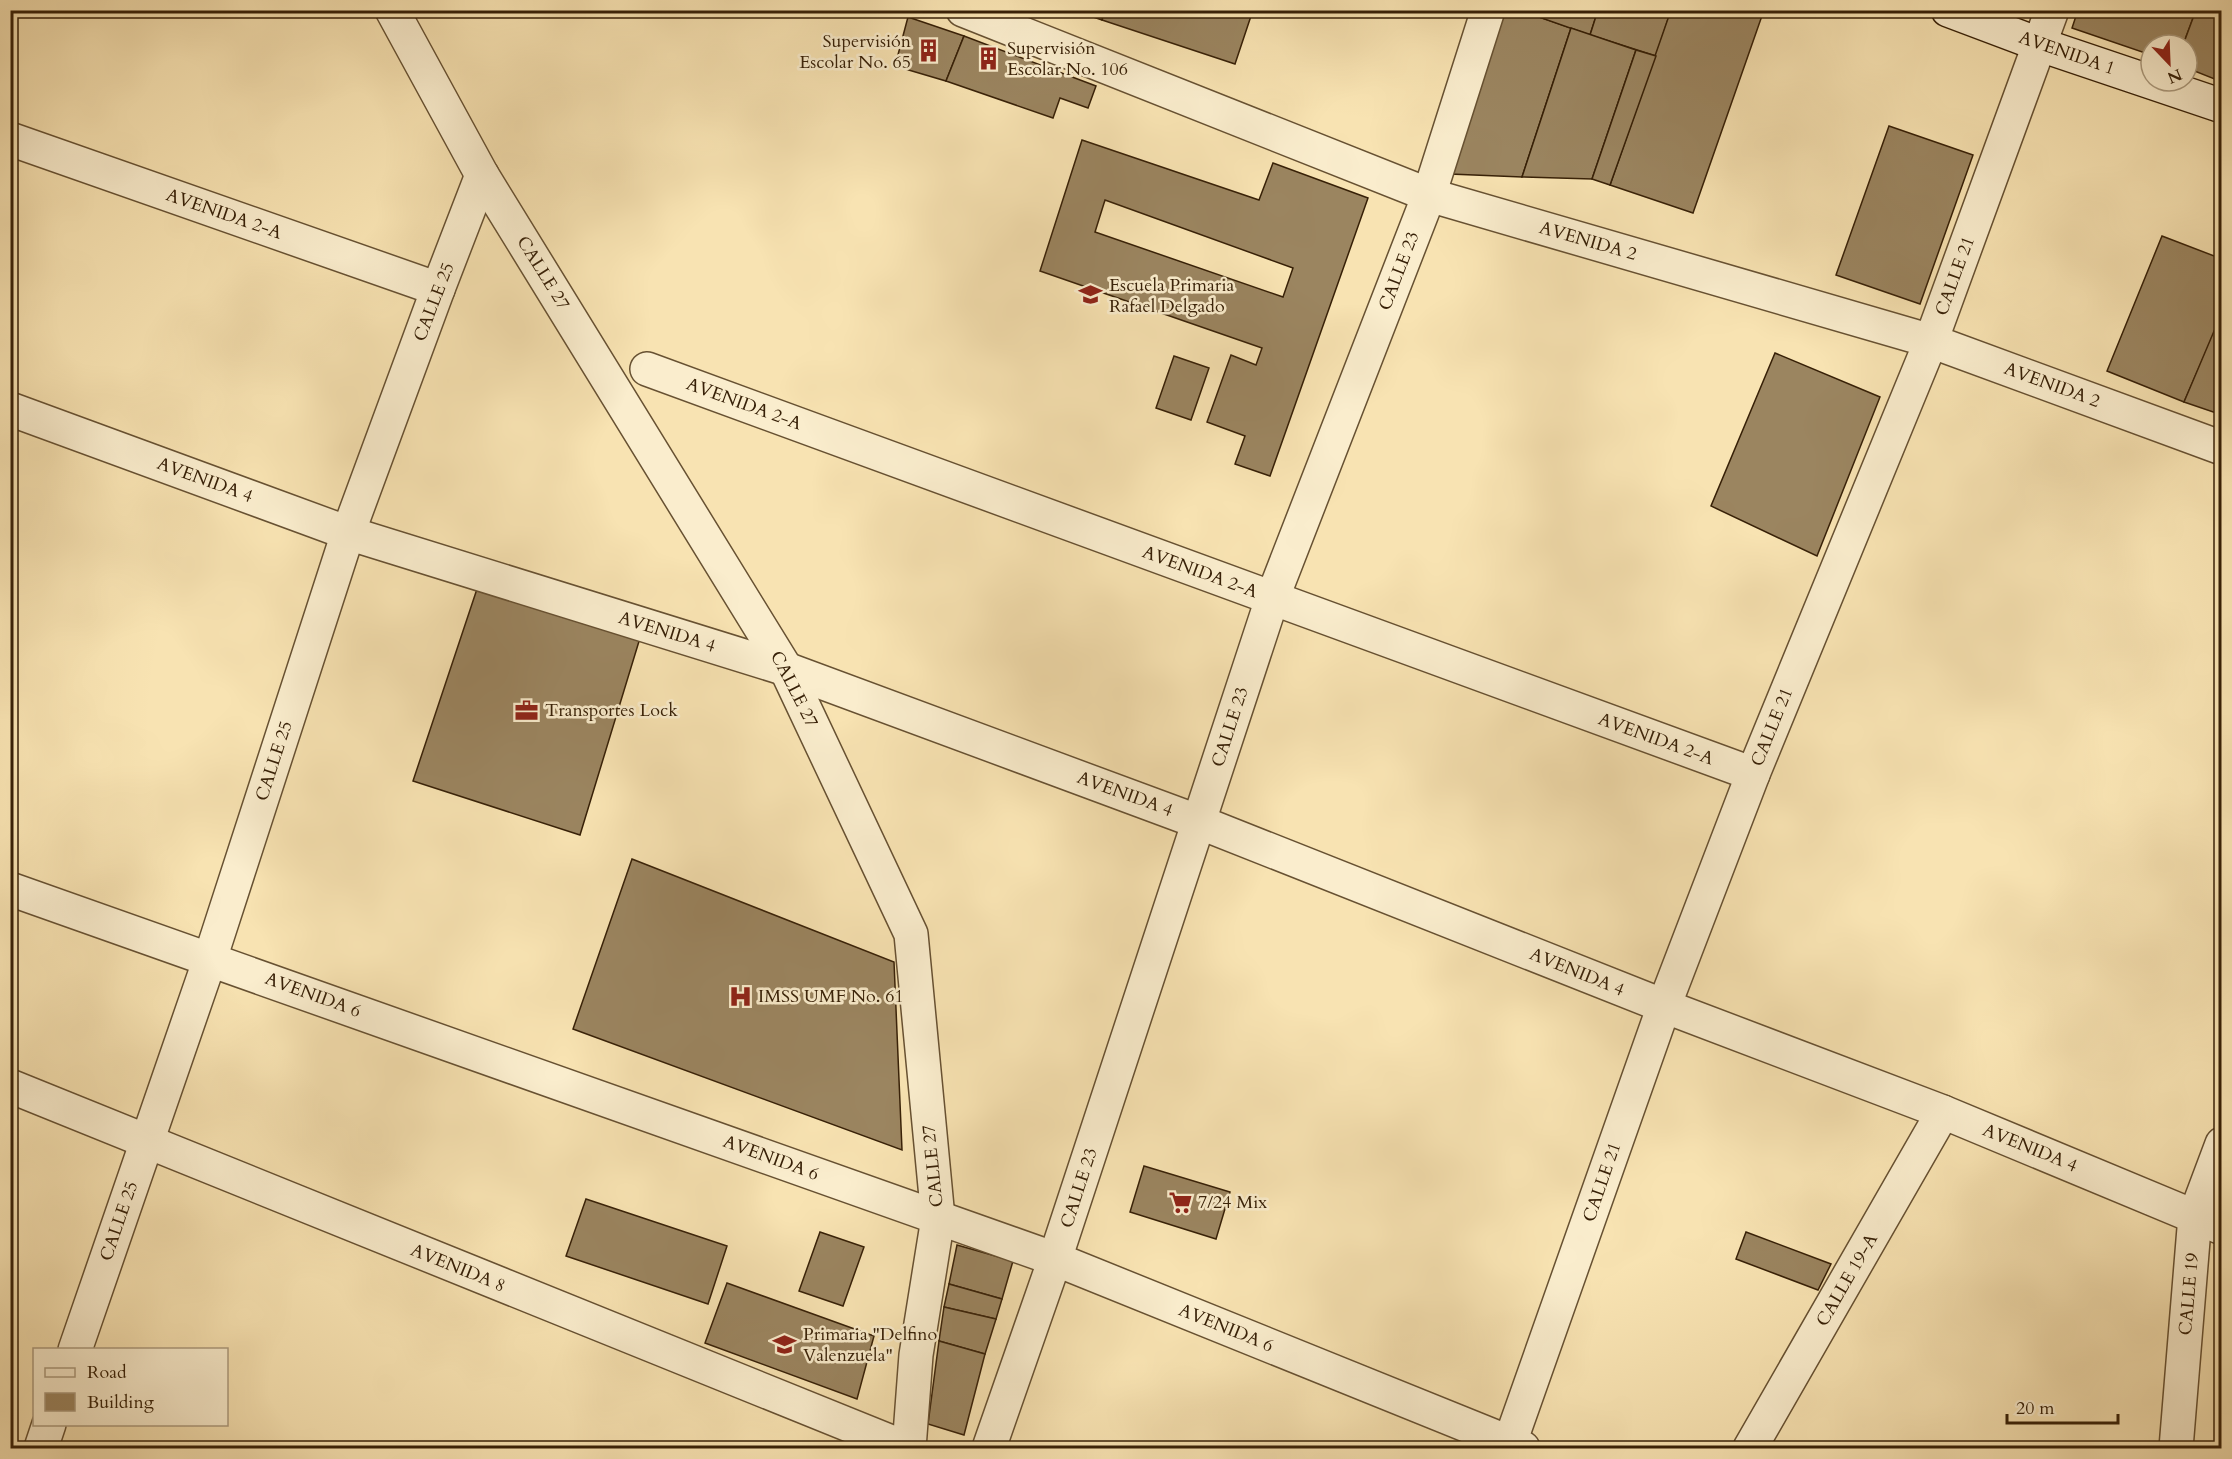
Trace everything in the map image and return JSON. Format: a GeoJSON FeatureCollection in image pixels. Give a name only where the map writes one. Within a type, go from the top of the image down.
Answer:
{"type":"FeatureCollection","features":[{"type":"Feature","properties":{"kind":"street","name":"CALLE 27"},"geometry":{"type":"LineString","coordinates":[[392,10],[482,175],[786,669],[911,934],[938,1218],[916,1355],[908,1449]]}},
{"type":"Feature","properties":{"kind":"street","name":"AVENIDA 2"},"geometry":{"type":"LineString","coordinates":[[963,10],[1429,195],[1931,341],[2222,448]]}},
{"type":"Feature","properties":{"kind":"street","name":"CALLE 23"},"geometry":{"type":"LineString","coordinates":[[989,1449],[1055,1259],[1272,599],[1429,195],[1488,10]]}},
{"type":"Feature","properties":{"kind":"street","name":"AVENIDA 1"},"geometry":{"type":"LineString","coordinates":[[1948,10],[2041,45],[2222,106]]}},
{"type":"Feature","properties":{"kind":"street","name":"CALLE 21"},"geometry":{"type":"LineString","coordinates":[[1514,1447],[1664,1006],[1753,774],[1931,341],[2052,10]]}},
{"type":"Feature","properties":{"kind":"street","name":"AVENIDA 2-A"},"geometry":{"type":"LineString","coordinates":[[10,139],[438,289]]}},
{"type":"Feature","properties":{"kind":"street","name":"CALLE 25"},"geometry":{"type":"LineString","coordinates":[[76,1348],[210,958],[348,533],[482,175]]}},
{"type":"Feature","properties":{"kind":"street","name":"AVENIDA 2-A"},"geometry":{"type":"LineString","coordinates":[[647,369],[1753,774]]}},
{"type":"Feature","properties":{"kind":"street","name":"AVENIDA 4"},"geometry":{"type":"LineString","coordinates":[[10,409],[348,533],[786,669],[1199,822],[1664,1006],[1943,1112],[2208,1222]]}},
{"type":"Feature","properties":{"kind":"street","name":"AVENIDA 6"},"geometry":{"type":"LineString","coordinates":[[10,889],[1055,1259],[1514,1447]]}},
{"type":"Feature","properties":{"kind":"street","name":"AVENIDA 8"},"geometry":{"type":"LineString","coordinates":[[10,1086],[908,1449]]}},
{"type":"Feature","properties":{"kind":"street","name":"CALLE 19-A"},"geometry":{"type":"LineString","coordinates":[[1750,1449],[1943,1112]]}},
{"type":"Feature","properties":{"kind":"street","name":"CALLE 19"},"geometry":{"type":"LineString","coordinates":[[2176,1449],[2208,1222],[2222,1144]]}},
{"type":"Feature","properties":{"kind":"street"},"geometry":{"type":"LineString","coordinates":[[41,1449],[49,1426]]}},
{"type":"Feature","properties":{"kind":"building"},"geometry":{"type":"Polygon","coordinates":[[[1073,10],[1105,10],[1102,20],[1073,10]]]}},
{"type":"Feature","properties":{"kind":"building"},"geometry":{"type":"Polygon","coordinates":[[[1105,10],[1253,10],[1235,64],[1102,20],[1105,10]]]}},
{"type":"Feature","properties":{"kind":"building"},"geometry":{"type":"Polygon","coordinates":[[[1503,10],[1519,10],[1571,28],[1522,177],[1450,174],[1503,10]]]}},
{"type":"Feature","properties":{"kind":"building"},"geometry":{"type":"Polygon","coordinates":[[[1519,10],[1598,10],[1590,35],[1519,10]]]}},
{"type":"Feature","properties":{"kind":"building"},"geometry":{"type":"Polygon","coordinates":[[[1598,10],[1671,10],[1656,56],[1590,35],[1598,10]]]}},
{"type":"Feature","properties":{"kind":"building"},"geometry":{"type":"Polygon","coordinates":[[[1671,10],[1764,10],[1693,213],[1610,185],[1671,10]]]}},
{"type":"Feature","properties":{"kind":"building"},"geometry":{"type":"Polygon","coordinates":[[[2078,10],[2196,10],[2187,33],[2139,33],[2139,51],[2072,28],[2078,10]]]}},
{"type":"Feature","properties":{"kind":"building"},"geometry":{"type":"Polygon","coordinates":[[[2196,10],[2222,10],[2222,82],[2199,73],[2199,33],[2187,33],[2196,10]]]}},
{"type":"Feature","properties":{"kind":"building","name":"Supervisión Escolar No. 65"},"geometry":{"type":"Polygon","coordinates":[[[908,17],[964,36],[946,81],[895,66],[908,17]]]}},
{"type":"Feature","properties":{"kind":"building"},"geometry":{"type":"Polygon","coordinates":[[[1571,28],[1636,50],[1592,179],[1522,177],[1571,28]]]}},
{"type":"Feature","properties":{"kind":"building","name":"Supervisión Escolar No. 106"},"geometry":{"type":"Polygon","coordinates":[[[964,36],[1096,86],[1088,108],[1060,98],[1053,118],[946,81],[964,36]]]}},
{"type":"Feature","properties":{"kind":"building"},"geometry":{"type":"Polygon","coordinates":[[[1636,50],[1656,56],[1610,185],[1592,179],[1636,50]]]}},
{"type":"Feature","properties":{"kind":"building"},"geometry":{"type":"Polygon","coordinates":[[[1889,126],[1973,155],[1920,304],[1836,275],[1889,126]]]}},
{"type":"Feature","properties":{"kind":"building"},"geometry":{"type":"Polygon","coordinates":[[[1082,140],[1259,200],[1273,163],[1368,198],[1270,476],[1235,464],[1245,436],[1207,422],[1231,355],[1256,365],[1262,348],[1040,271],[1082,140]],[[1105,200],[1095,232],[1283,297],[1293,268],[1105,200]]]}},
{"type":"Feature","properties":{"kind":"building"},"geometry":{"type":"Polygon","coordinates":[[[2162,236],[2222,259],[2222,315],[2184,402],[2107,371],[2162,236]]]}},
{"type":"Feature","properties":{"kind":"building"},"geometry":{"type":"Polygon","coordinates":[[[2220,317],[2222,318],[2222,415],[2184,402],[2220,317]]]}},
{"type":"Feature","properties":{"kind":"building"},"geometry":{"type":"Polygon","coordinates":[[[1775,353],[1880,397],[1817,556],[1711,506],[1775,353]]]}},
{"type":"Feature","properties":{"kind":"building"},"geometry":{"type":"Polygon","coordinates":[[[1174,356],[1209,368],[1191,420],[1156,408],[1174,356]]]}},
{"type":"Feature","properties":{"kind":"building","name":"Transportes Lock"},"geometry":{"type":"Polygon","coordinates":[[[478,586],[640,638],[580,835],[413,781],[478,586]]]}},
{"type":"Feature","properties":{"kind":"building","name":"IMSS UMF No. 61"},"geometry":{"type":"Polygon","coordinates":[[[632,859],[894,962],[902,1150],[573,1029],[632,859]]]}},
{"type":"Feature","properties":{"kind":"building","name":"7/24 Mix"},"geometry":{"type":"Polygon","coordinates":[[[1144,1166],[1230,1192],[1216,1239],[1130,1212],[1144,1166]]]}},
{"type":"Feature","properties":{"kind":"building"},"geometry":{"type":"Polygon","coordinates":[[[586,1199],[727,1246],[708,1304],[566,1256],[586,1199]]]}},
{"type":"Feature","properties":{"kind":"building"},"geometry":{"type":"Polygon","coordinates":[[[820,1232],[864,1247],[843,1306],[799,1291],[820,1232]]]}},
{"type":"Feature","properties":{"kind":"building"},"geometry":{"type":"Polygon","coordinates":[[[1746,1232],[1831,1264],[1818,1290],[1736,1259],[1746,1232]]]}},
{"type":"Feature","properties":{"kind":"building"},"geometry":{"type":"Polygon","coordinates":[[[957,1245],[1013,1261],[1002,1299],[949,1284],[957,1245]]]}},
{"type":"Feature","properties":{"kind":"building"},"geometry":{"type":"Polygon","coordinates":[[[727,1283],[874,1336],[857,1399],[705,1343],[727,1283]]]}},
{"type":"Feature","properties":{"kind":"building"},"geometry":{"type":"Polygon","coordinates":[[[949,1284],[1002,1299],[996,1319],[944,1307],[949,1284]]]}},
{"type":"Feature","properties":{"kind":"building"},"geometry":{"type":"Polygon","coordinates":[[[944,1307],[996,1319],[985,1354],[939,1341],[944,1307]]]}},
{"type":"Feature","properties":{"kind":"building"},"geometry":{"type":"Polygon","coordinates":[[[939,1341],[985,1354],[964,1435],[928,1424],[939,1341]]]}},
{"type":"Feature","properties":{"kind":"place","name":"Supervisión Escolar No. 65"},"geometry":{"type":"Point","coordinates":[929,51]}},
{"type":"Feature","properties":{"kind":"place","name":"Supervisión Escolar No. 106"},"geometry":{"type":"Point","coordinates":[989,58]}},
{"type":"Feature","properties":{"kind":"place","name":"Escuela Primaria Rafael Delgado"},"geometry":{"type":"Point","coordinates":[1091,295]}},
{"type":"Feature","properties":{"kind":"place","name":"Transportes Lock"},"geometry":{"type":"Point","coordinates":[527,710]}},
{"type":"Feature","properties":{"kind":"place","name":"IMSS UMF No. 61"},"geometry":{"type":"Point","coordinates":[740,996]}},
{"type":"Feature","properties":{"kind":"place","name":"7/24 Mix"},"geometry":{"type":"Point","coordinates":[1180,1202]}},
{"type":"Feature","properties":{"kind":"place","name":"Primaria \"Delfino Valenzuela\""},"geometry":{"type":"Point","coordinates":[785,1344]}}]}
